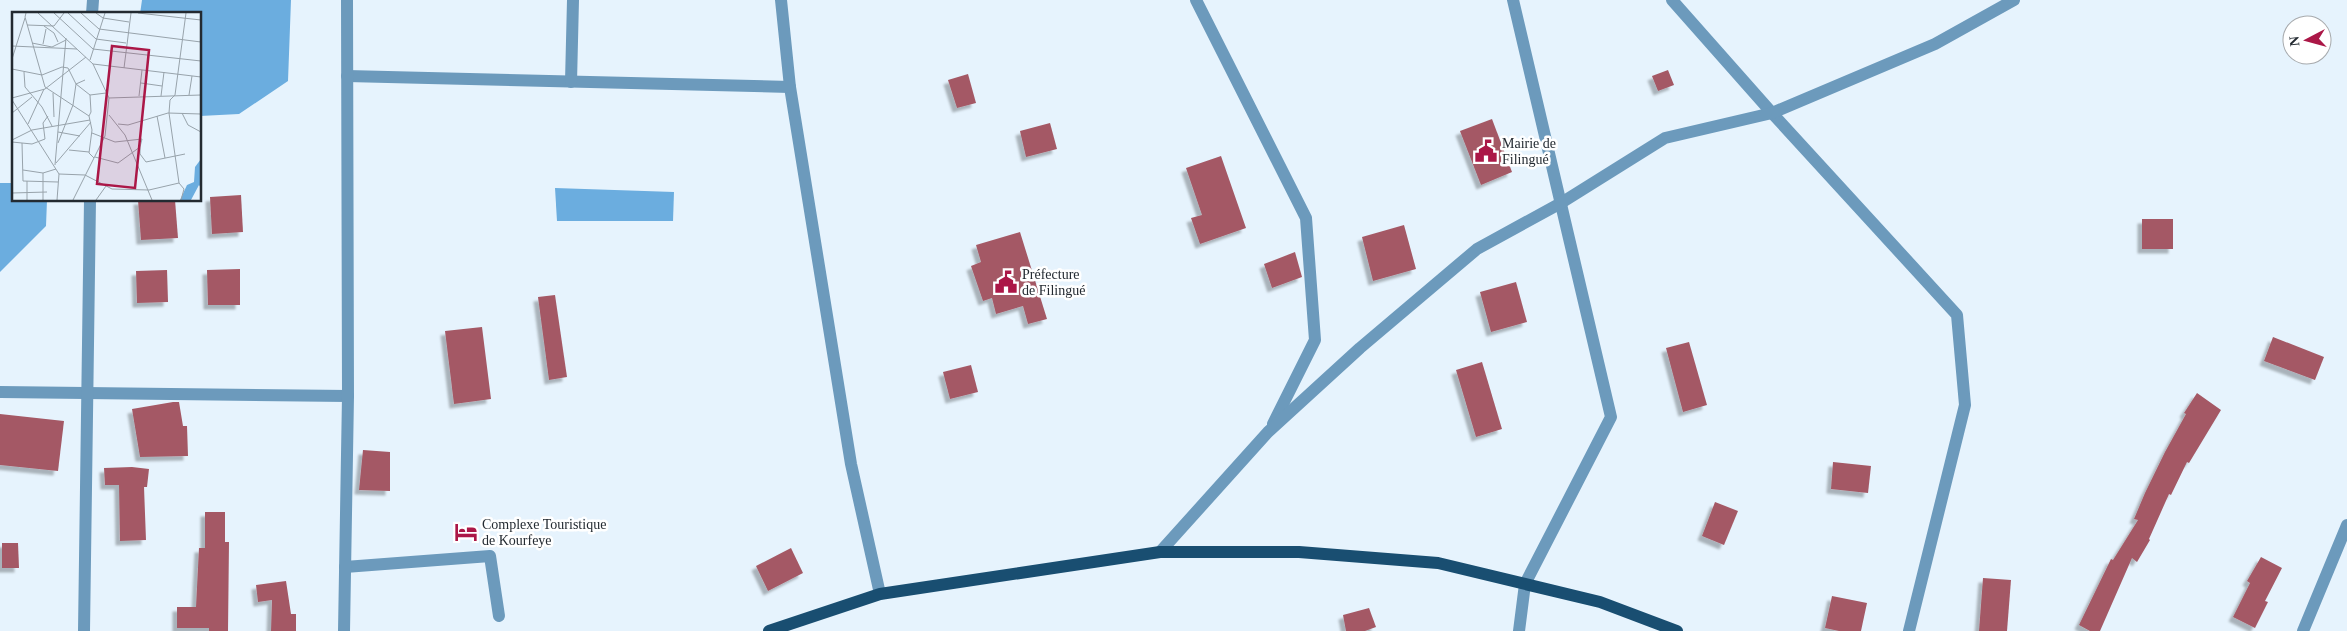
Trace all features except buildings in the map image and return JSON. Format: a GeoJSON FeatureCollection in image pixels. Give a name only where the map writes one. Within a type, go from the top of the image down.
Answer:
{"type":"FeatureCollection","features":[{"type":"Feature","properties":{"kind":"main road"},"geometry":{"type":"LineString","coordinates":[[769,631],[794,626],[880,594],[1160,552],[1299,552],[1438,563],[1600,602],[1677,631]]}},
{"type":"Feature","properties":{"kind":"street"},"geometry":{"type":"LineString","coordinates":[[344,631],[348,396],[347,0]]}},
{"type":"Feature","properties":{"kind":"street"},"geometry":{"type":"LineString","coordinates":[[571,82],[573,0]]}},
{"type":"Feature","properties":{"kind":"street"},"geometry":{"type":"LineString","coordinates":[[781,0],[790,87],[851,464],[880,594]]}},
{"type":"Feature","properties":{"kind":"street"},"geometry":{"type":"LineString","coordinates":[[1196,0],[1306,218],[1315,340],[1268,432]]}},
{"type":"Feature","properties":{"kind":"street"},"geometry":{"type":"LineString","coordinates":[[1513,0],[1611,417],[1525,584],[1520,631]]}},
{"type":"Feature","properties":{"kind":"street"},"geometry":{"type":"LineString","coordinates":[[1672,0],[1772,113],[1957,315],[1965,405],[1908,631]]}},
{"type":"Feature","properties":{"kind":"street"},"geometry":{"type":"LineString","coordinates":[[1160,552],[1268,432],[1360,348],[1477,249],[1561,202],[1666,138],[1772,113],[1934,44],[2014,0]]}},
{"type":"Feature","properties":{"kind":"street"},"geometry":{"type":"LineString","coordinates":[[348,76],[790,87]]}},
{"type":"Feature","properties":{"kind":"street"},"geometry":{"type":"LineString","coordinates":[[84,631],[90,201]]}},
{"type":"Feature","properties":{"kind":"street"},"geometry":{"type":"LineString","coordinates":[[0,392],[348,396]]}},
{"type":"Feature","properties":{"kind":"street"},"geometry":{"type":"LineString","coordinates":[[2303,631],[2347,525]]}},
{"type":"Feature","properties":{"kind":"street"},"geometry":{"type":"LineString","coordinates":[[345,567],[490,556],[499,616]]}},
{"type":"Feature","properties":{"kind":"water"},"geometry":{"type":"Polygon","coordinates":[[[142,0],[291,0],[288,81],[239,114],[201,116],[201,12],[140,12],[142,0]]]}},
{"type":"Feature","properties":{"kind":"water"},"geometry":{"type":"Polygon","coordinates":[[[0,183],[12,183],[12,201],[47,201],[46,226],[0,272],[0,183]]]}},
{"type":"Feature","properties":{"kind":"water"},"geometry":{"type":"Polygon","coordinates":[[[555,188],[674,192],[673,221],[557,221],[555,188]]]}},
{"type":"Feature","properties":{"kind":"place","name":"Mairie de Filingué"},"geometry":{"type":"Point","coordinates":[1486,151]}},
{"type":"Feature","properties":{"kind":"place","name":"Préfecture de Filingué"},"geometry":{"type":"Point","coordinates":[1006,282]}},
{"type":"Feature","properties":{"kind":"place","name":"Complexe Touristique de Kourfeye"},"geometry":{"type":"Point","coordinates":[466,532]}}]}
